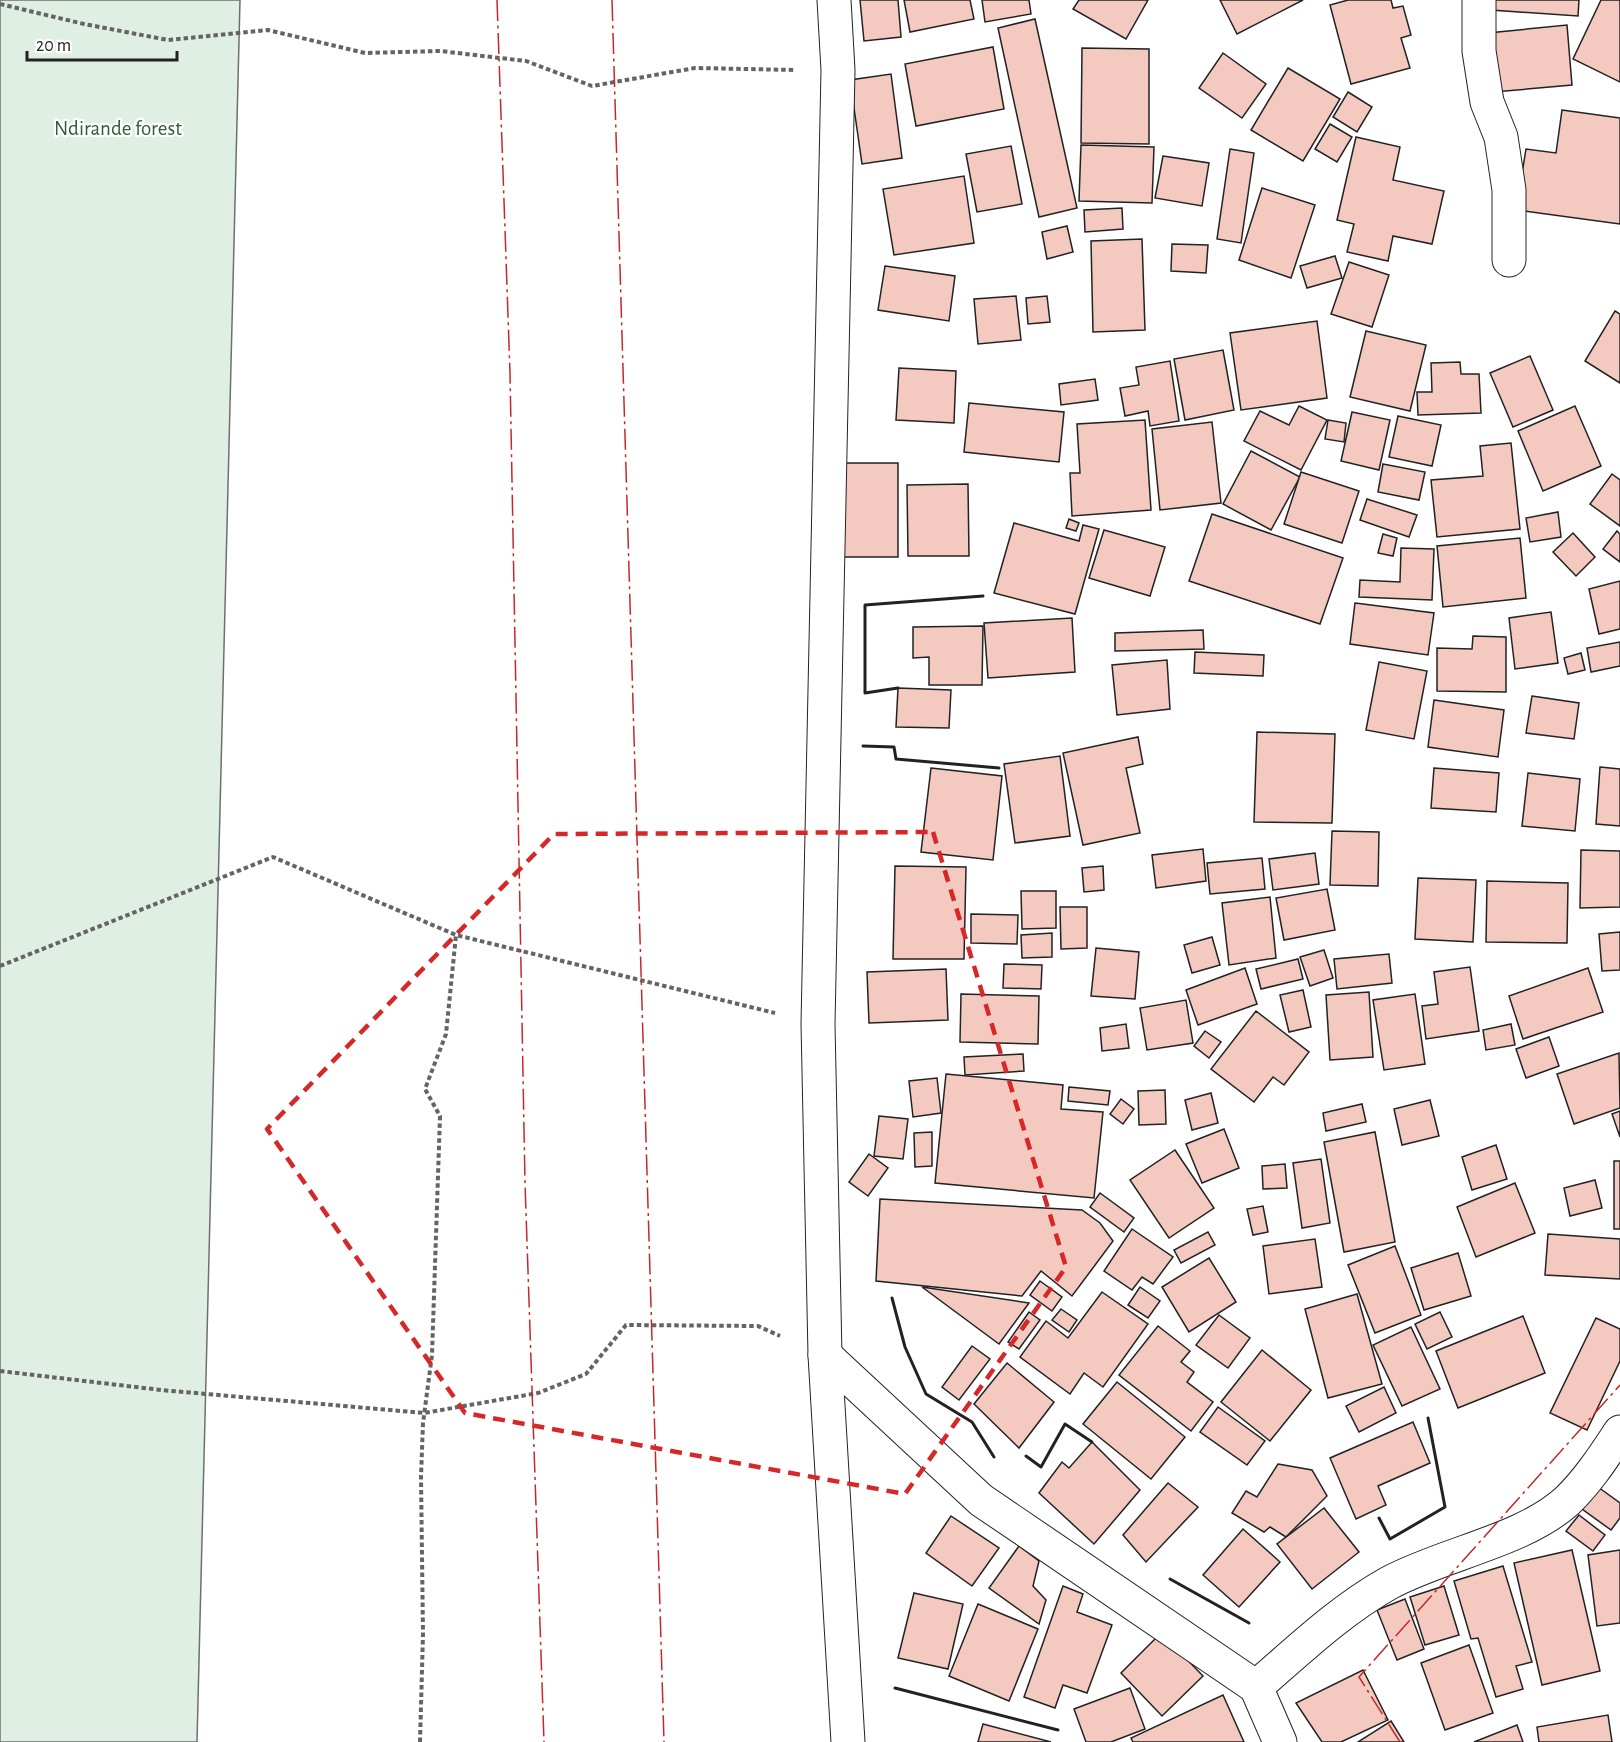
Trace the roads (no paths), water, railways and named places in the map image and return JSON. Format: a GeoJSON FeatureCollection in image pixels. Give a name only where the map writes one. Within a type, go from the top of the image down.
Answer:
{"type":"FeatureCollection","features":[{"type":"Feature","properties":{"kind":"street"},"geometry":{"type":"LineString","coordinates":[[834,0],[838,70],[818,1024],[825,1355],[848,1742]]}},
{"type":"Feature","properties":{"kind":"street"},"geometry":{"type":"LineString","coordinates":[[1479,0],[1479,51],[1487,102],[1501,137],[1509,189],[1509,260]]}},
{"type":"Feature","properties":{"kind":"street"},"geometry":{"type":"LineString","coordinates":[[825,1355],[981,1500],[1256,1687],[1280,1742]]}},
{"type":"Feature","properties":{"kind":"street"},"geometry":{"type":"LineString","coordinates":[[1256,1687],[1333,1620],[1389,1583],[1528,1526],[1566,1502],[1601,1462],[1620,1432]]}},
{"type":"Feature","properties":{"kind":"park label","name":"Ndirande forest"},"geometry":{"type":"Point","coordinates":[118,128]}}]}
